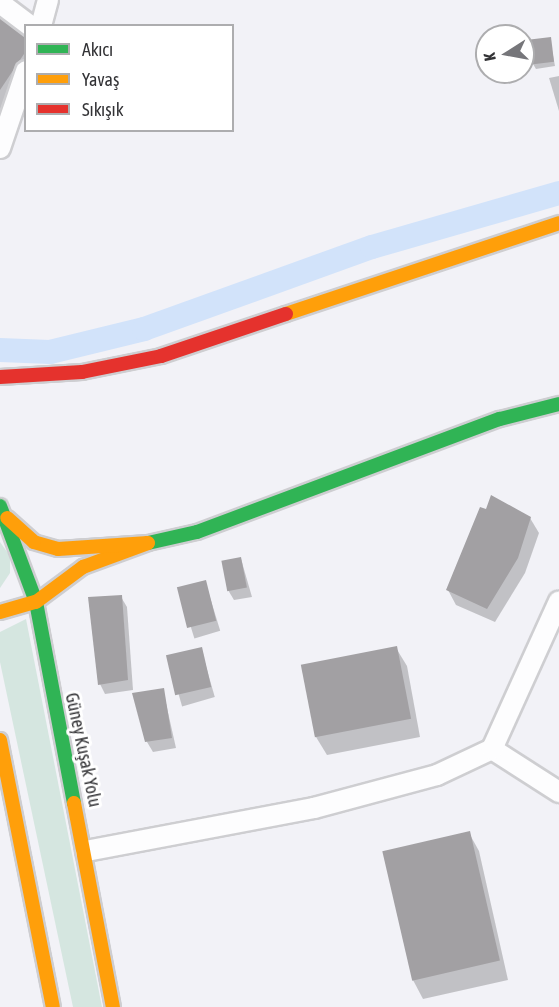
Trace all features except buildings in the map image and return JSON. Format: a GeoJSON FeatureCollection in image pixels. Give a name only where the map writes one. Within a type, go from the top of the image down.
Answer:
{"type":"FeatureCollection","features":[{"type":"Feature","properties":{"kind":"main road"},"geometry":{"type":"LineString","coordinates":[[0,377],[82,372],[161,356],[559,223]]}},
{"type":"Feature","properties":{"kind":"main road"},"geometry":{"type":"LineString","coordinates":[[0,612],[36,602],[83,567],[148,543],[197,532],[500,419],[559,404]]}},
{"type":"Feature","properties":{"kind":"main road","name":"Güney Kuşak Yolu"},"geometry":{"type":"LineString","coordinates":[[0,506],[7,518],[36,602],[86,851],[113,1007]]}},
{"type":"Feature","properties":{"kind":"main road"},"geometry":{"type":"LineString","coordinates":[[7,518],[34,542],[58,549],[148,543]]}},
{"type":"Feature","properties":{"kind":"main road"},"geometry":{"type":"LineString","coordinates":[[0,740],[8,824],[53,1007]]}},
{"type":"Feature","properties":{"kind":"street"},"geometry":{"type":"LineString","coordinates":[[42,24],[48,0]]}},
{"type":"Feature","properties":{"kind":"street"},"geometry":{"type":"LineString","coordinates":[[0,3],[28,24]]}},
{"type":"Feature","properties":{"kind":"street"},"geometry":{"type":"LineString","coordinates":[[0,148],[24,77]]}},
{"type":"Feature","properties":{"kind":"street"},"geometry":{"type":"LineString","coordinates":[[86,851],[314,808],[437,775],[492,749],[559,601]]}},
{"type":"Feature","properties":{"kind":"street"},"geometry":{"type":"LineString","coordinates":[[492,749],[559,792]]}},
{"type":"Feature","properties":{"kind":"shaded area"},"geometry":{"type":"Polygon","coordinates":[[[0,542],[10,556],[10,573],[0,588],[0,542]]]}},
{"type":"Feature","properties":{"kind":"shaded area"},"geometry":{"type":"Polygon","coordinates":[[[26,619],[102,1007],[73,1007],[0,662],[0,632],[26,619]]]}},
{"type":"Feature","properties":{"kind":"waterway"},"geometry":{"type":"LineString","coordinates":[[0,350],[50,352],[144,329],[372,247],[559,193]]}},
{"type":"Feature","properties":{"kind":"traffic: fast"},"geometry":{"type":"LineString","coordinates":[[148,543],[197,532],[500,419],[559,404]]}},
{"type":"Feature","properties":{"kind":"traffic: fast"},"geometry":{"type":"LineString","coordinates":[[0,506],[36,602],[74,803]]}},
{"type":"Feature","properties":{"kind":"traffic: slow"},"geometry":{"type":"LineString","coordinates":[[286,314],[559,223]]}},
{"type":"Feature","properties":{"kind":"traffic: slow"},"geometry":{"type":"LineString","coordinates":[[0,612],[36,602],[83,567],[148,543],[58,549],[34,542],[7,518]]}},
{"type":"Feature","properties":{"kind":"traffic: slow"},"geometry":{"type":"LineString","coordinates":[[0,740],[53,1007]]}},
{"type":"Feature","properties":{"kind":"traffic: slow"},"geometry":{"type":"LineString","coordinates":[[74,803],[113,1007]]}},
{"type":"Feature","properties":{"kind":"traffic: jam"},"geometry":{"type":"LineString","coordinates":[[0,377],[82,372],[161,356],[286,314]]}}]}
